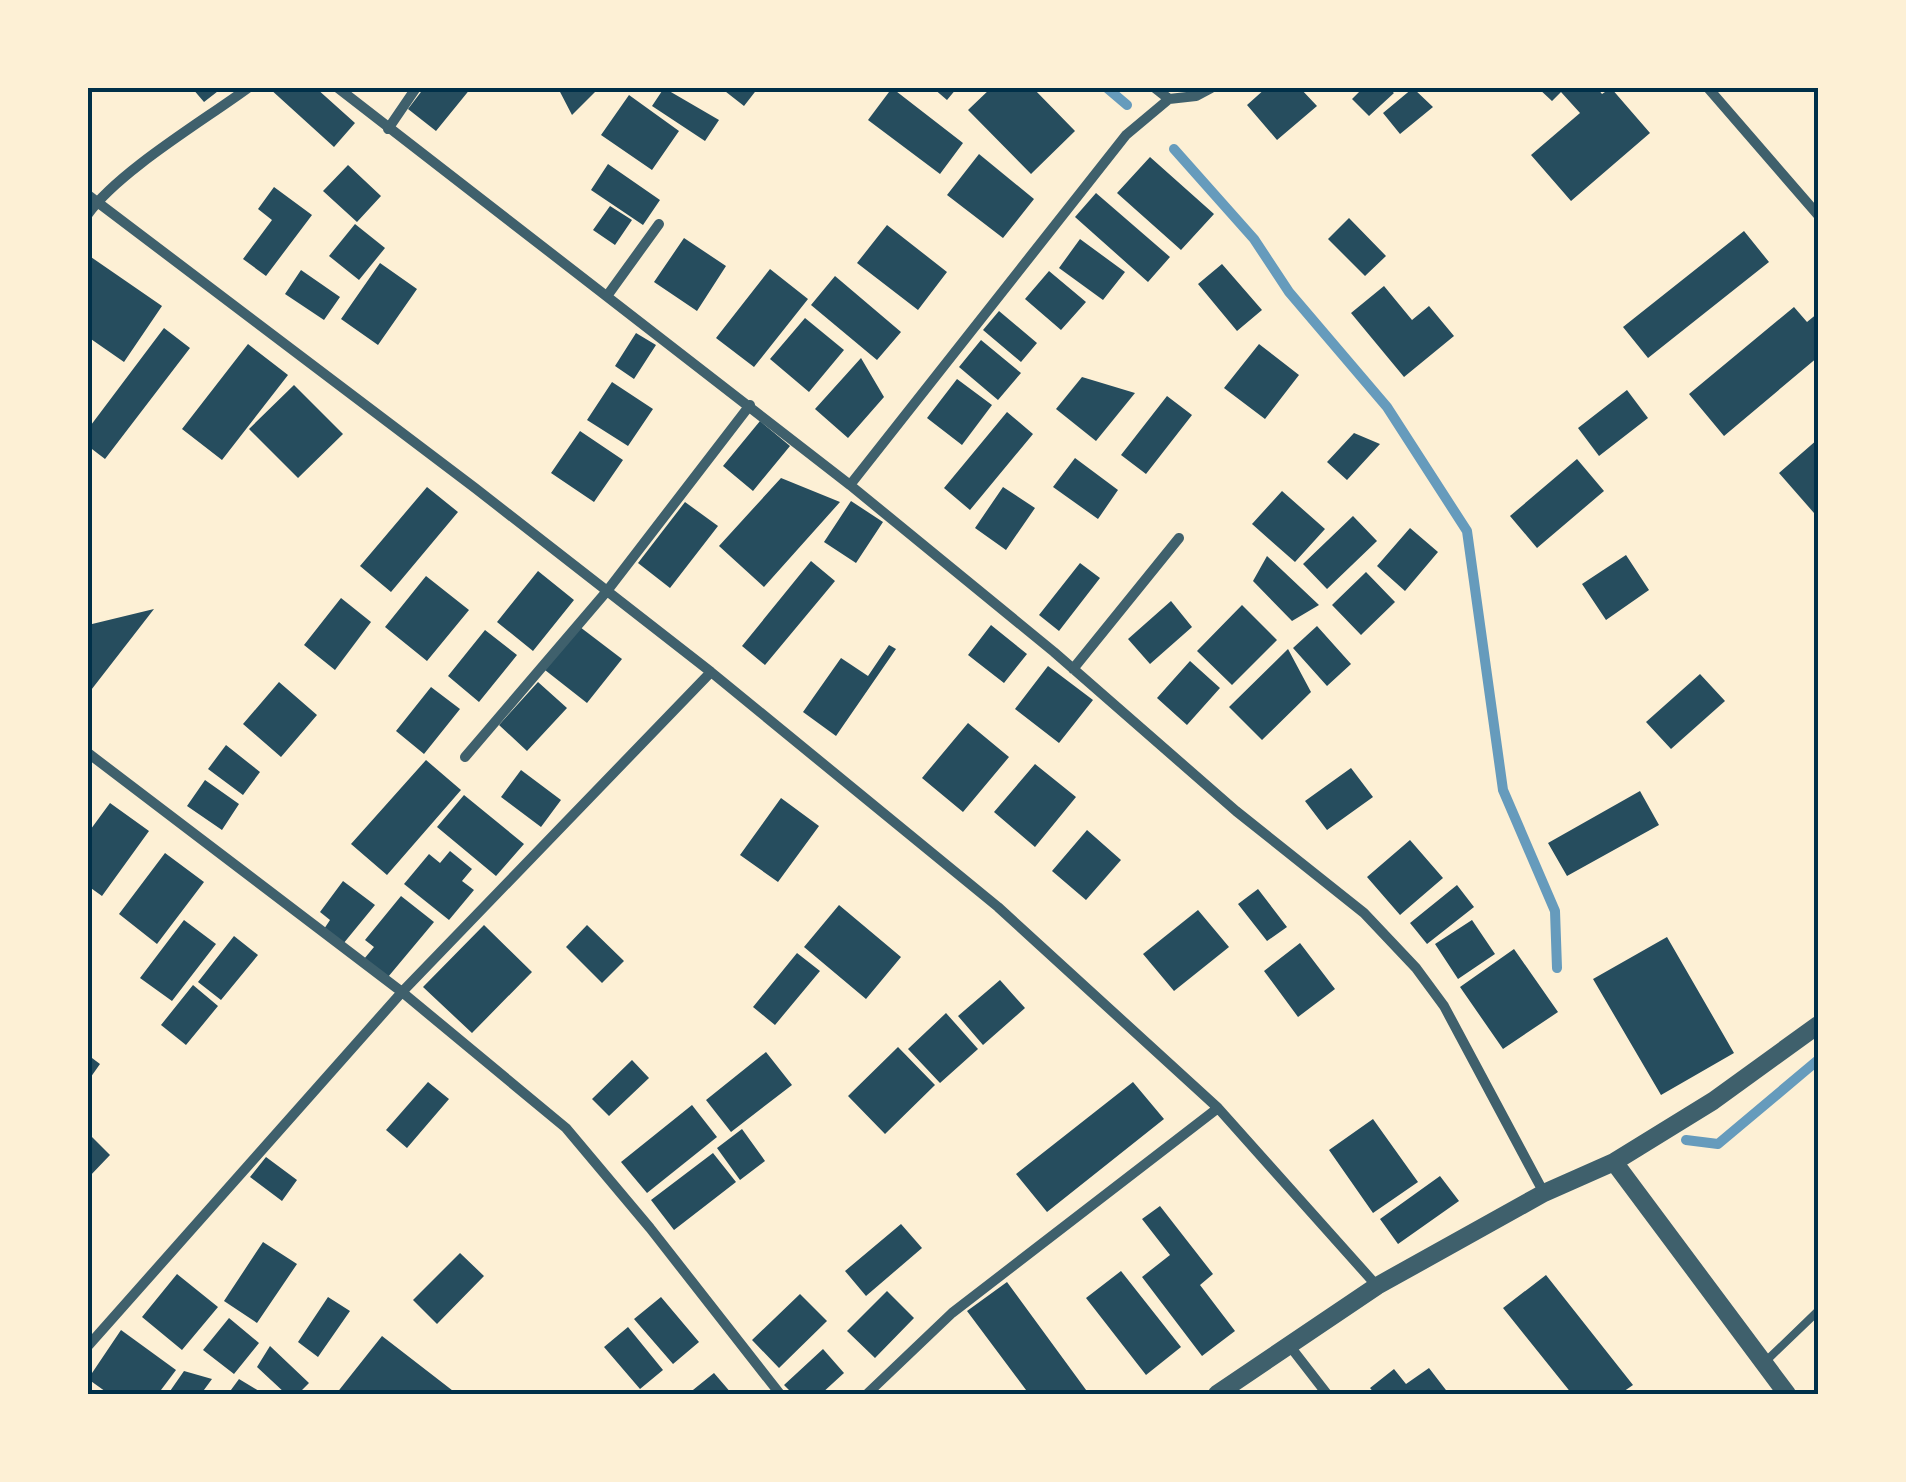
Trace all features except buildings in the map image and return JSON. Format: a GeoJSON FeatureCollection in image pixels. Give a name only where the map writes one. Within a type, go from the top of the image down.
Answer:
{"type":"FeatureCollection","features":[{"type":"Feature","properties":{"kind":"street"},"geometry":{"type":"LineString","coordinates":[[88,214],[92,198],[248,88]]}},
{"type":"Feature","properties":{"kind":"street"},"geometry":{"type":"LineString","coordinates":[[338,88],[750,405],[1364,914],[1416,968],[1444,1006],[1544,1193]]}},
{"type":"Feature","properties":{"kind":"street"},"geometry":{"type":"LineString","coordinates":[[388,129],[416,88]]}},
{"type":"Feature","properties":{"kind":"street"},"geometry":{"type":"LineString","coordinates":[[1155,88],[1169,99]]}},
{"type":"Feature","properties":{"kind":"street"},"geometry":{"type":"LineString","coordinates":[[850,486],[1126,135],[1169,99],[1196,96],[1212,88]]}},
{"type":"Feature","properties":{"kind":"street"},"geometry":{"type":"LineString","coordinates":[[1708,88],[1818,215]]}},
{"type":"Feature","properties":{"kind":"street"},"geometry":{"type":"LineString","coordinates":[[92,198],[346,388],[711,672],[998,907],[1218,1108],[1377,1286]]}},
{"type":"Feature","properties":{"kind":"street"},"geometry":{"type":"LineString","coordinates":[[606,296],[659,224]]}},
{"type":"Feature","properties":{"kind":"street"},"geometry":{"type":"LineString","coordinates":[[465,758],[608,592],[750,405]]}},
{"type":"Feature","properties":{"kind":"street"},"geometry":{"type":"LineString","coordinates":[[1073,669],[1178,538]]}},
{"type":"Feature","properties":{"kind":"street"},"geometry":{"type":"LineString","coordinates":[[88,1346],[402,992],[711,672]]}},
{"type":"Feature","properties":{"kind":"street"},"geometry":{"type":"LineString","coordinates":[[88,753],[402,992],[566,1128],[780,1394]]}},
{"type":"Feature","properties":{"kind":"street"},"geometry":{"type":"LineString","coordinates":[[1216,1394],[1377,1286],[1544,1193],[1614,1162],[1713,1101],[1818,1025]]}},
{"type":"Feature","properties":{"kind":"street"},"geometry":{"type":"LineString","coordinates":[[867,1394],[952,1313],[1218,1108]]}},
{"type":"Feature","properties":{"kind":"street"},"geometry":{"type":"LineString","coordinates":[[1614,1162],[1786,1394]]}},
{"type":"Feature","properties":{"kind":"street"},"geometry":{"type":"LineString","coordinates":[[1288,1345],[1327,1394]]}},
{"type":"Feature","properties":{"kind":"lane"},"geometry":{"type":"LineString","coordinates":[[1763,1364],[1818,1311]]}},
{"type":"Feature","properties":{"kind":"waterway"},"geometry":{"type":"LineString","coordinates":[[1107,88],[1127,105]]}},
{"type":"Feature","properties":{"kind":"waterway"},"geometry":{"type":"LineString","coordinates":[[1174,149],[1254,239],[1289,292],[1387,407],[1467,531],[1503,790],[1555,911],[1557,968]]}},
{"type":"Feature","properties":{"kind":"waterway"},"geometry":{"type":"LineString","coordinates":[[1686,1140],[1718,1144],[1818,1060]]}}]}
